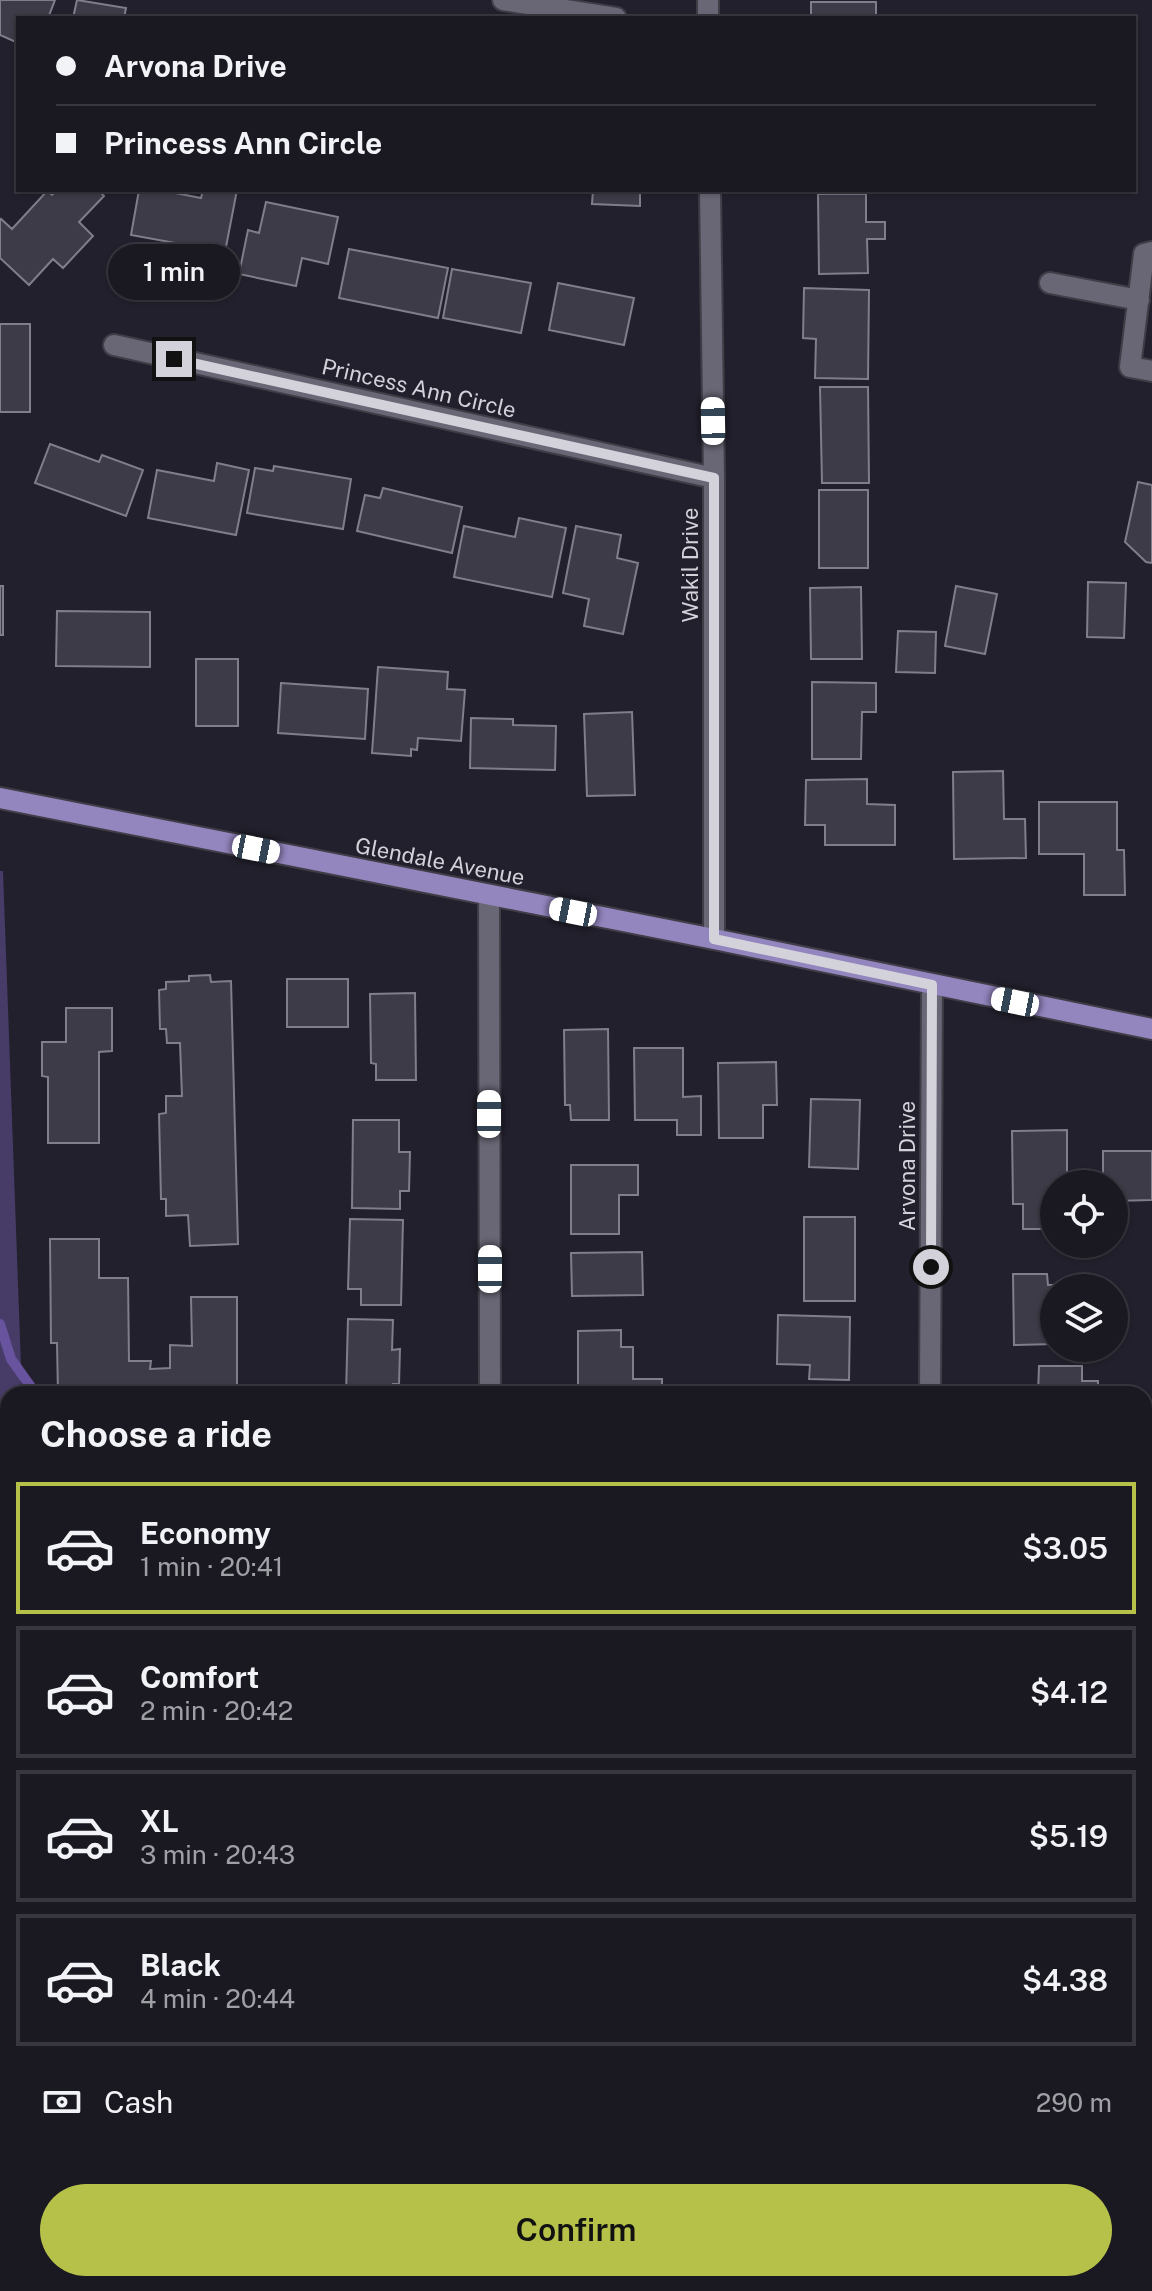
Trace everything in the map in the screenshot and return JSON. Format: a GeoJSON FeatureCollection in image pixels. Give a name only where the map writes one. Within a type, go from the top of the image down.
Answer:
{"type":"FeatureCollection","features":[{"type":"Feature","properties":{"kind":"main road","name":"Glendale Avenue"},"geometry":{"type":"LineString","coordinates":[[0,798],[1152,1029]]}},
{"type":"Feature","properties":{"kind":"street"},"geometry":{"type":"LineString","coordinates":[[503,0],[603,16]]}},
{"type":"Feature","properties":{"kind":"street","name":"Wakil Drive"},"geometry":{"type":"LineString","coordinates":[[710,192],[714,478],[714,939]]}},
{"type":"Feature","properties":{"kind":"street"},"geometry":{"type":"LineString","coordinates":[[1152,252],[1144,254],[1130,367],[1152,371]]}},
{"type":"Feature","properties":{"kind":"street"},"geometry":{"type":"LineString","coordinates":[[1050,283],[1139,300]]}},
{"type":"Feature","properties":{"kind":"street","name":"Princess Ann Circle"},"geometry":{"type":"LineString","coordinates":[[114,345],[714,478]]}},
{"type":"Feature","properties":{"kind":"street"},"geometry":{"type":"LineString","coordinates":[[489,895],[490,1386]]}},
{"type":"Feature","properties":{"kind":"street","name":"Arvona Drive"},"geometry":{"type":"LineString","coordinates":[[930,1386],[932,985]]}},
{"type":"Feature","properties":{"kind":"shaded area"},"geometry":{"type":"Polygon","coordinates":[[[0,871],[3,871],[22,1386],[0,1386],[0,871]]]}},
{"type":"Feature","properties":{"kind":"building"},"geometry":{"type":"Polygon","coordinates":[[[0,0],[55,0],[49,16],[16,16],[16,42],[0,35],[0,0]]]}},
{"type":"Feature","properties":{"kind":"building"},"geometry":{"type":"Polygon","coordinates":[[[77,0],[126,8],[124,16],[73,16],[77,0]]]}},
{"type":"Feature","properties":{"kind":"building"},"geometry":{"type":"Polygon","coordinates":[[[811,2],[876,2],[876,16],[811,16],[811,2]]]}},
{"type":"Feature","properties":{"kind":"building"},"geometry":{"type":"Polygon","coordinates":[[[46,192],[52,195],[55,192],[100,192],[104,196],[79,222],[93,236],[63,268],[53,259],[29,285],[0,258],[0,220],[12,229],[46,192]]]}},
{"type":"Feature","properties":{"kind":"building"},"geometry":{"type":"Polygon","coordinates":[[[139,192],[170,192],[201,198],[202,192],[237,192],[225,252],[131,235],[139,192]]]}},
{"type":"Feature","properties":{"kind":"building"},"geometry":{"type":"Polygon","coordinates":[[[593,192],[640,192],[640,206],[592,204],[593,192]]]}},
{"type":"Feature","properties":{"kind":"building"},"geometry":{"type":"Polygon","coordinates":[[[818,194],[866,194],[866,222],[885,222],[885,239],[867,239],[868,273],[819,274],[818,194]]]}},
{"type":"Feature","properties":{"kind":"building"},"geometry":{"type":"Polygon","coordinates":[[[266,202],[338,217],[328,264],[302,258],[296,286],[239,274],[248,230],[259,233],[266,202]]]}},
{"type":"Feature","properties":{"kind":"building"},"geometry":{"type":"Polygon","coordinates":[[[349,249],[448,268],[438,318],[339,298],[349,249]]]}},
{"type":"Feature","properties":{"kind":"building"},"geometry":{"type":"Polygon","coordinates":[[[452,269],[531,283],[521,333],[443,318],[452,269]]]}},
{"type":"Feature","properties":{"kind":"building"},"geometry":{"type":"Polygon","coordinates":[[[558,283],[634,298],[624,345],[549,330],[558,283]]]}},
{"type":"Feature","properties":{"kind":"building"},"geometry":{"type":"Polygon","coordinates":[[[804,288],[869,290],[868,379],[815,378],[816,339],[803,338],[804,288]]]}},
{"type":"Feature","properties":{"kind":"building"},"geometry":{"type":"Polygon","coordinates":[[[0,324],[30,324],[30,412],[0,412],[0,324]]]}},
{"type":"Feature","properties":{"kind":"building"},"geometry":{"type":"Polygon","coordinates":[[[820,387],[868,387],[869,483],[822,483],[820,387]]]}},
{"type":"Feature","properties":{"kind":"building"},"geometry":{"type":"Polygon","coordinates":[[[50,444],[99,462],[102,455],[143,470],[126,516],[35,483],[50,444]]]}},
{"type":"Feature","properties":{"kind":"building"},"geometry":{"type":"Polygon","coordinates":[[[217,463],[249,470],[236,535],[148,518],[157,470],[214,481],[217,463]]]}},
{"type":"Feature","properties":{"kind":"building"},"geometry":{"type":"Polygon","coordinates":[[[274,466],[351,479],[343,529],[247,513],[255,468],[273,471],[274,466]]]}},
{"type":"Feature","properties":{"kind":"building"},"geometry":{"type":"Polygon","coordinates":[[[1138,482],[1152,485],[1152,563],[1146,562],[1125,542],[1138,482]]]}},
{"type":"Feature","properties":{"kind":"building"},"geometry":{"type":"Polygon","coordinates":[[[383,488],[462,507],[452,553],[357,531],[365,495],[380,498],[383,488]]]}},
{"type":"Feature","properties":{"kind":"building"},"geometry":{"type":"Polygon","coordinates":[[[819,490],[868,490],[868,568],[819,568],[819,490]]]}},
{"type":"Feature","properties":{"kind":"building"},"geometry":{"type":"Polygon","coordinates":[[[519,518],[566,528],[552,597],[454,577],[464,526],[515,537],[519,518]]]}},
{"type":"Feature","properties":{"kind":"building"},"geometry":{"type":"Polygon","coordinates":[[[576,526],[621,535],[617,558],[638,563],[623,634],[584,626],[589,599],[563,593],[576,526]]]}},
{"type":"Feature","properties":{"kind":"building"},"geometry":{"type":"Polygon","coordinates":[[[1088,582],[1126,583],[1124,638],[1087,637],[1088,582]]]}},
{"type":"Feature","properties":{"kind":"building"},"geometry":{"type":"Polygon","coordinates":[[[0,586],[3,586],[3,635],[0,635],[0,586]]]}},
{"type":"Feature","properties":{"kind":"building"},"geometry":{"type":"Polygon","coordinates":[[[956,586],[997,594],[985,654],[945,646],[956,586]]]}},
{"type":"Feature","properties":{"kind":"building"},"geometry":{"type":"Polygon","coordinates":[[[861,587],[862,659],[811,659],[810,588],[861,587]]]}},
{"type":"Feature","properties":{"kind":"building"},"geometry":{"type":"Polygon","coordinates":[[[57,611],[150,612],[150,667],[56,666],[57,611]]]}},
{"type":"Feature","properties":{"kind":"building"},"geometry":{"type":"Polygon","coordinates":[[[898,631],[936,632],[935,673],[896,672],[898,631]]]}},
{"type":"Feature","properties":{"kind":"building"},"geometry":{"type":"Polygon","coordinates":[[[196,659],[238,659],[238,726],[196,726],[196,659]]]}},
{"type":"Feature","properties":{"kind":"building"},"geometry":{"type":"Polygon","coordinates":[[[378,667],[448,672],[447,689],[465,690],[461,741],[418,738],[417,750],[411,749],[411,756],[372,753],[378,667]]]}},
{"type":"Feature","properties":{"kind":"building"},"geometry":{"type":"Polygon","coordinates":[[[812,682],[876,683],[876,712],[862,712],[861,759],[812,759],[812,682]]]}},
{"type":"Feature","properties":{"kind":"building"},"geometry":{"type":"Polygon","coordinates":[[[281,683],[368,689],[365,739],[278,733],[281,683]]]}},
{"type":"Feature","properties":{"kind":"building"},"geometry":{"type":"Polygon","coordinates":[[[632,712],[635,795],[587,796],[584,714],[632,712]]]}},
{"type":"Feature","properties":{"kind":"building"},"geometry":{"type":"Polygon","coordinates":[[[471,718],[513,719],[513,725],[556,726],[555,770],[470,768],[471,718]]]}},
{"type":"Feature","properties":{"kind":"building"},"geometry":{"type":"Polygon","coordinates":[[[1003,771],[1004,819],[1025,819],[1026,858],[954,859],[953,772],[1003,771]]]}},
{"type":"Feature","properties":{"kind":"building"},"geometry":{"type":"Polygon","coordinates":[[[867,779],[867,804],[895,805],[895,845],[825,845],[825,825],[805,825],[806,780],[867,779]]]}},
{"type":"Feature","properties":{"kind":"building"},"geometry":{"type":"Polygon","coordinates":[[[1039,802],[1117,802],[1117,850],[1124,850],[1125,895],[1084,895],[1084,854],[1039,854],[1039,802]]]}},
{"type":"Feature","properties":{"kind":"building"},"geometry":{"type":"Polygon","coordinates":[[[210,975],[211,982],[231,981],[238,1244],[190,1246],[188,1215],[166,1216],[166,1199],[161,1199],[159,1114],[166,1113],[166,1096],[182,1096],[180,1043],[167,1043],[166,1029],[160,1029],[159,990],[166,989],[166,982],[189,981],[189,976],[210,975]]]}},
{"type":"Feature","properties":{"kind":"building"},"geometry":{"type":"Polygon","coordinates":[[[287,979],[348,979],[348,1027],[287,1027],[287,979]]]}},
{"type":"Feature","properties":{"kind":"building"},"geometry":{"type":"Polygon","coordinates":[[[415,993],[416,1080],[376,1080],[376,1064],[371,1063],[370,994],[415,993]]]}},
{"type":"Feature","properties":{"kind":"building"},"geometry":{"type":"Polygon","coordinates":[[[66,1008],[112,1008],[112,1051],[99,1052],[99,1143],[48,1143],[48,1077],[42,1076],[42,1042],[66,1042],[66,1008]]]}},
{"type":"Feature","properties":{"kind":"building"},"geometry":{"type":"Polygon","coordinates":[[[608,1029],[609,1120],[571,1120],[570,1105],[565,1105],[564,1030],[608,1029]]]}},
{"type":"Feature","properties":{"kind":"building"},"geometry":{"type":"Polygon","coordinates":[[[634,1048],[683,1048],[683,1097],[701,1096],[701,1135],[677,1135],[677,1120],[635,1120],[634,1048]]]}},
{"type":"Feature","properties":{"kind":"building"},"geometry":{"type":"Polygon","coordinates":[[[776,1062],[777,1105],[763,1105],[763,1138],[719,1138],[718,1063],[776,1062]]]}},
{"type":"Feature","properties":{"kind":"building"},"geometry":{"type":"Polygon","coordinates":[[[811,1099],[860,1100],[858,1169],[809,1167],[811,1099]]]}},
{"type":"Feature","properties":{"kind":"building"},"geometry":{"type":"Polygon","coordinates":[[[353,1120],[399,1120],[399,1152],[410,1152],[409,1191],[400,1191],[400,1209],[352,1208],[353,1120]]]}},
{"type":"Feature","properties":{"kind":"building"},"geometry":{"type":"Polygon","coordinates":[[[1067,1130],[1067,1170],[1040,1170],[1040,1229],[1023,1229],[1023,1204],[1013,1204],[1012,1131],[1067,1130]]]}},
{"type":"Feature","properties":{"kind":"building"},"geometry":{"type":"Polygon","coordinates":[[[1103,1151],[1152,1151],[1152,1200],[1128,1201],[1128,1170],[1103,1170],[1103,1151]]]}},
{"type":"Feature","properties":{"kind":"building"},"geometry":{"type":"Polygon","coordinates":[[[571,1165],[638,1165],[638,1195],[619,1195],[619,1234],[571,1234],[571,1165]]]}},
{"type":"Feature","properties":{"kind":"building"},"geometry":{"type":"Polygon","coordinates":[[[804,1217],[855,1217],[855,1301],[804,1301],[804,1217]]]}},
{"type":"Feature","properties":{"kind":"building"},"geometry":{"type":"Polygon","coordinates":[[[350,1219],[403,1220],[401,1305],[361,1305],[361,1289],[348,1289],[350,1219]]]}},
{"type":"Feature","properties":{"kind":"building"},"geometry":{"type":"Polygon","coordinates":[[[50,1239],[99,1239],[99,1278],[128,1278],[129,1361],[151,1361],[150,1369],[170,1368],[170,1345],[192,1346],[191,1297],[237,1297],[237,1386],[58,1386],[57,1343],[51,1343],[50,1239]]]}},
{"type":"Feature","properties":{"kind":"building"},"geometry":{"type":"Polygon","coordinates":[[[642,1252],[643,1295],[572,1296],[571,1253],[642,1252]]]}},
{"type":"Feature","properties":{"kind":"building"},"geometry":{"type":"Polygon","coordinates":[[[1013,1274],[1040,1274],[1040,1344],[1014,1345],[1013,1274]]]}},
{"type":"Feature","properties":{"kind":"building"},"geometry":{"type":"Polygon","coordinates":[[[778,1315],[850,1317],[849,1380],[809,1379],[810,1365],[777,1364],[778,1315]]]}},
{"type":"Feature","properties":{"kind":"building"},"geometry":{"type":"Polygon","coordinates":[[[348,1319],[393,1320],[392,1350],[400,1349],[399,1384],[346,1386],[348,1319]]]}},
{"type":"Feature","properties":{"kind":"building"},"geometry":{"type":"Polygon","coordinates":[[[621,1330],[621,1347],[633,1347],[633,1379],[662,1379],[662,1386],[578,1386],[578,1331],[621,1330]]]}},
{"type":"Feature","properties":{"kind":"building"},"geometry":{"type":"Polygon","coordinates":[[[1039,1366],[1082,1366],[1082,1381],[1098,1381],[1098,1386],[1038,1386],[1039,1366]]]}},
{"type":"Feature","properties":{"kind":"waterway"},"geometry":{"type":"LineString","coordinates":[[0,1324],[11,1359],[30,1386]]}},
{"type":"Feature","properties":{"kind":"route"},"geometry":{"type":"LineString","coordinates":[[174,359],[714,478],[714,939],[932,985],[931,1267]]}}]}
